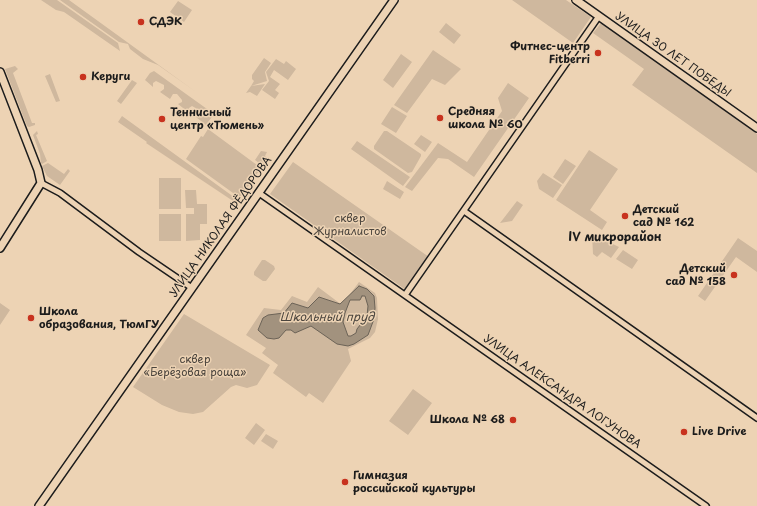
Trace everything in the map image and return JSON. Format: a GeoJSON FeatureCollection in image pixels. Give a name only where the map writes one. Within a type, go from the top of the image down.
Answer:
{"type":"FeatureCollection","features":[{"type":"Feature","properties":{"kind":"street","name":"УЛИЦА НИКОЛАЯ ФЁДОРОВА"},"geometry":{"type":"LineString","coordinates":[[39,506],[394,0]]}},
{"type":"Feature","properties":{"kind":"street","name":"УЛИЦА 30 ЛЕТ ПОБЕДЫ"},"geometry":{"type":"LineString","coordinates":[[576,0],[757,128]]}},
{"type":"Feature","properties":{"kind":"street"},"geometry":{"type":"LineString","coordinates":[[405,295],[599,16]]}},
{"type":"Feature","properties":{"kind":"street"},"geometry":{"type":"LineString","coordinates":[[0,72],[38,170],[41,182],[0,248]]}},
{"type":"Feature","properties":{"kind":"street"},"geometry":{"type":"LineString","coordinates":[[41,182],[60,193],[114,234],[192,288]]}},
{"type":"Feature","properties":{"kind":"street","name":"УЛИЦА АЛЕКСАНДРА ЛОГУНОВА"},"geometry":{"type":"LineString","coordinates":[[259,194],[706,506]]}},
{"type":"Feature","properties":{"kind":"street"},"geometry":{"type":"LineString","coordinates":[[464,211],[757,418]]}},
{"type":"Feature","properties":{"kind":"green space"},"geometry":{"type":"Polygon","coordinates":[[[41,0],[57,0],[118,43],[120,51],[64,12],[56,10],[41,0]]]}},
{"type":"Feature","properties":{"kind":"green space"},"geometry":{"type":"Polygon","coordinates":[[[60,0],[69,0],[196,92],[158,65],[143,59],[130,49],[128,44],[119,42],[60,0]]]}},
{"type":"Feature","properties":{"kind":"green space"},"geometry":{"type":"Polygon","coordinates":[[[512,0],[566,0],[591,17],[573,43],[512,0]]]}},
{"type":"Feature","properties":{"kind":"green space"},"geometry":{"type":"Polygon","coordinates":[[[178,1],[192,10],[184,22],[170,12],[178,1]]]}},
{"type":"Feature","properties":{"kind":"green space"},"geometry":{"type":"Polygon","coordinates":[[[602,22],[757,134],[757,173],[632,85],[644,69],[593,33],[602,22]]]}},
{"type":"Feature","properties":{"kind":"green space"},"geometry":{"type":"Polygon","coordinates":[[[446,23],[461,35],[454,44],[439,32],[446,23]]]}},
{"type":"Feature","properties":{"kind":"green space"},"geometry":{"type":"Polygon","coordinates":[[[433,50],[461,69],[445,85],[432,79],[407,113],[394,105],[433,50]]]}},
{"type":"Feature","properties":{"kind":"green space"},"geometry":{"type":"Polygon","coordinates":[[[401,54],[412,62],[393,88],[383,80],[401,54]]]}},
{"type":"Feature","properties":{"kind":"green space"},"geometry":{"type":"Polygon","coordinates":[[[264,58],[271,63],[265,72],[267,81],[251,86],[254,81],[252,79],[252,75],[264,58]]]}},
{"type":"Feature","properties":{"kind":"green space"},"geometry":{"type":"Polygon","coordinates":[[[276,59],[284,64],[286,61],[296,69],[288,80],[274,70],[270,77],[280,84],[275,90],[279,93],[275,99],[262,90],[269,81],[266,72],[276,59]]]}},
{"type":"Feature","properties":{"kind":"green space"},"geometry":{"type":"Polygon","coordinates":[[[15,66],[18,69],[13,73],[32,123],[35,123],[35,125],[29,127],[27,126],[5,69],[15,66]]]}},
{"type":"Feature","properties":{"kind":"green space"},"geometry":{"type":"Polygon","coordinates":[[[154,71],[214,114],[206,125],[196,117],[200,114],[199,110],[192,106],[189,108],[188,112],[178,104],[182,102],[182,100],[177,94],[173,94],[170,99],[160,92],[164,89],[164,85],[156,81],[153,83],[153,87],[145,80],[150,73],[154,71]]]}},
{"type":"Feature","properties":{"kind":"green space"},"geometry":{"type":"Polygon","coordinates":[[[50,74],[60,101],[56,102],[45,76],[50,74]]]}},
{"type":"Feature","properties":{"kind":"green space"},"geometry":{"type":"Polygon","coordinates":[[[132,80],[137,83],[121,104],[117,101],[132,80]]]}},
{"type":"Feature","properties":{"kind":"green space"},"geometry":{"type":"Polygon","coordinates":[[[508,83],[529,98],[474,177],[448,159],[438,158],[412,191],[405,187],[438,143],[467,162],[502,111],[498,98],[508,83]]]}},
{"type":"Feature","properties":{"kind":"green space"},"geometry":{"type":"Polygon","coordinates":[[[265,84],[257,96],[250,92],[246,93],[251,86],[265,84]]]}},
{"type":"Feature","properties":{"kind":"green space"},"geometry":{"type":"Polygon","coordinates":[[[392,107],[407,116],[396,133],[381,124],[392,107]]]}},
{"type":"Feature","properties":{"kind":"green space"},"geometry":{"type":"Polygon","coordinates":[[[122,116],[238,200],[236,203],[146,143],[147,142],[118,122],[122,116]]]}},
{"type":"Feature","properties":{"kind":"green space"},"geometry":{"type":"Polygon","coordinates":[[[208,129],[261,168],[240,198],[186,159],[201,136],[203,137],[208,129]]]}},
{"type":"Feature","properties":{"kind":"green space"},"geometry":{"type":"Polygon","coordinates":[[[37,131],[38,134],[36,135],[47,161],[42,164],[33,135],[37,131]]]}},
{"type":"Feature","properties":{"kind":"green space"},"geometry":{"type":"Polygon","coordinates":[[[384,131],[387,131],[421,154],[412,172],[408,173],[374,149],[374,146],[384,131]]]}},
{"type":"Feature","properties":{"kind":"green space"},"geometry":{"type":"Polygon","coordinates":[[[421,135],[432,142],[425,152],[414,144],[421,135]]]}},
{"type":"Feature","properties":{"kind":"green space"},"geometry":{"type":"Polygon","coordinates":[[[357,141],[410,177],[403,186],[351,149],[357,141]]]}},
{"type":"Feature","properties":{"kind":"green space"},"geometry":{"type":"Polygon","coordinates":[[[589,150],[618,169],[590,210],[607,222],[602,230],[556,200],[589,150]]]}},
{"type":"Feature","properties":{"kind":"green space"},"geometry":{"type":"Polygon","coordinates":[[[261,151],[267,152],[265,156],[268,159],[263,166],[255,160],[261,151]]]}},
{"type":"Feature","properties":{"kind":"green space"},"geometry":{"type":"Polygon","coordinates":[[[565,159],[576,166],[563,184],[553,177],[565,159]]]}},
{"type":"Feature","properties":{"kind":"green space","name":"сквер Журналистов"},"geometry":{"type":"Polygon","coordinates":[[[293,162],[429,257],[406,290],[270,194],[293,162]]]}},
{"type":"Feature","properties":{"kind":"green space"},"geometry":{"type":"Polygon","coordinates":[[[48,163],[64,174],[68,169],[70,171],[60,185],[47,176],[42,166],[48,163]]]}},
{"type":"Feature","properties":{"kind":"green space"},"geometry":{"type":"Polygon","coordinates":[[[543,173],[562,185],[553,198],[539,189],[537,181],[543,173]]]}},
{"type":"Feature","properties":{"kind":"green space"},"geometry":{"type":"Polygon","coordinates":[[[159,178],[181,178],[181,209],[159,209],[159,178]]]}},
{"type":"Feature","properties":{"kind":"green space"},"geometry":{"type":"Polygon","coordinates":[[[387,181],[404,192],[400,199],[383,189],[387,181]]]}},
{"type":"Feature","properties":{"kind":"green space"},"geometry":{"type":"Polygon","coordinates":[[[185,190],[196,190],[197,204],[207,204],[207,224],[200,224],[200,240],[186,241],[186,214],[194,214],[194,208],[186,208],[185,190]]]}},
{"type":"Feature","properties":{"kind":"green space"},"geometry":{"type":"Polygon","coordinates":[[[517,201],[523,205],[512,221],[500,223],[517,201]]]}},
{"type":"Feature","properties":{"kind":"green space"},"geometry":{"type":"Polygon","coordinates":[[[159,214],[181,214],[181,241],[159,241],[159,214]]]}},
{"type":"Feature","properties":{"kind":"green space"},"geometry":{"type":"Polygon","coordinates":[[[592,234],[619,247],[611,258],[602,252],[597,257],[593,254],[592,234]]]}},
{"type":"Feature","properties":{"kind":"green space"},"geometry":{"type":"Polygon","coordinates":[[[738,238],[757,251],[757,272],[736,257],[705,301],[698,296],[738,238]]]}},
{"type":"Feature","properties":{"kind":"green space"},"geometry":{"type":"Polygon","coordinates":[[[623,250],[638,260],[632,269],[616,259],[623,250]]]}},
{"type":"Feature","properties":{"kind":"green space"},"geometry":{"type":"Polygon","coordinates":[[[262,260],[265,260],[274,266],[275,269],[266,281],[263,281],[254,275],[254,272],[262,260]]]}},
{"type":"Feature","properties":{"kind":"green space"},"geometry":{"type":"Polygon","coordinates":[[[359,282],[375,293],[377,298],[378,319],[375,332],[370,338],[348,349],[351,361],[323,403],[309,393],[306,397],[273,373],[278,365],[262,353],[266,348],[246,335],[264,308],[281,310],[292,296],[307,302],[318,287],[342,305],[359,282]]]}},
{"type":"Feature","properties":{"kind":"green space"},"geometry":{"type":"Polygon","coordinates":[[[0,303],[10,310],[0,325],[0,303]]]}},
{"type":"Feature","properties":{"kind":"green space","name":"сквер «Берёзовая роща»"},"geometry":{"type":"Polygon","coordinates":[[[184,314],[270,365],[257,385],[247,388],[236,385],[231,387],[203,412],[193,414],[179,412],[162,405],[133,387],[184,314]]]}},
{"type":"Feature","properties":{"kind":"green space"},"geometry":{"type":"Polygon","coordinates":[[[413,389],[432,403],[408,435],[389,421],[413,389]]]}},
{"type":"Feature","properties":{"kind":"green space"},"geometry":{"type":"Polygon","coordinates":[[[256,423],[265,430],[254,445],[245,438],[256,423]]]}},
{"type":"Feature","properties":{"kind":"green space"},"geometry":{"type":"Polygon","coordinates":[[[266,434],[278,441],[273,449],[261,441],[266,434]]]}},
{"type":"Feature","properties":{"kind":"water","name":"Школьный пруд"},"geometry":{"type":"Polygon","coordinates":[[[359,286],[367,289],[374,296],[374,319],[368,335],[348,346],[337,344],[311,326],[295,333],[291,330],[286,330],[279,338],[274,339],[267,338],[258,330],[263,318],[268,315],[284,313],[292,303],[308,308],[319,297],[340,304],[359,286]],[[362,296],[360,300],[350,300],[343,322],[348,336],[356,333],[357,329],[367,316],[368,306],[365,296],[362,296]]]}},
{"type":"Feature","properties":{"kind":"place","name":"СДЭК"},"geometry":{"type":"Point","coordinates":[141,22]}},
{"type":"Feature","properties":{"kind":"place","name":"Фитнес-центр Fitberri"},"geometry":{"type":"Point","coordinates":[598,53]}},
{"type":"Feature","properties":{"kind":"place","name":"Керуги"},"geometry":{"type":"Point","coordinates":[83,77]}},
{"type":"Feature","properties":{"kind":"place","name":"Средняя школа № 60"},"geometry":{"type":"Point","coordinates":[440,118]}},
{"type":"Feature","properties":{"kind":"place","name":"Теннисный центр «Тюмень»"},"geometry":{"type":"Point","coordinates":[162,119]}},
{"type":"Feature","properties":{"kind":"place","name":"Детский сад № 162"},"geometry":{"type":"Point","coordinates":[625,216]}},
{"type":"Feature","properties":{"kind":"place","name":"Детский сад № 158"},"geometry":{"type":"Point","coordinates":[734,275]}},
{"type":"Feature","properties":{"kind":"place","name":"Школа образования, ТюмГУ"},"geometry":{"type":"Point","coordinates":[31,318]}},
{"type":"Feature","properties":{"kind":"place","name":"Школа № 68"},"geometry":{"type":"Point","coordinates":[513,420]}},
{"type":"Feature","properties":{"kind":"place","name":"Live Drive"},"geometry":{"type":"Point","coordinates":[684,432]}},
{"type":"Feature","properties":{"kind":"place","name":"Гимназия российской культуры"},"geometry":{"type":"Point","coordinates":[345,482]}},
{"type":"Feature","properties":{"kind":"district","name":"IV микрорайон"},"geometry":{"type":"Point","coordinates":[615,238]}}]}
